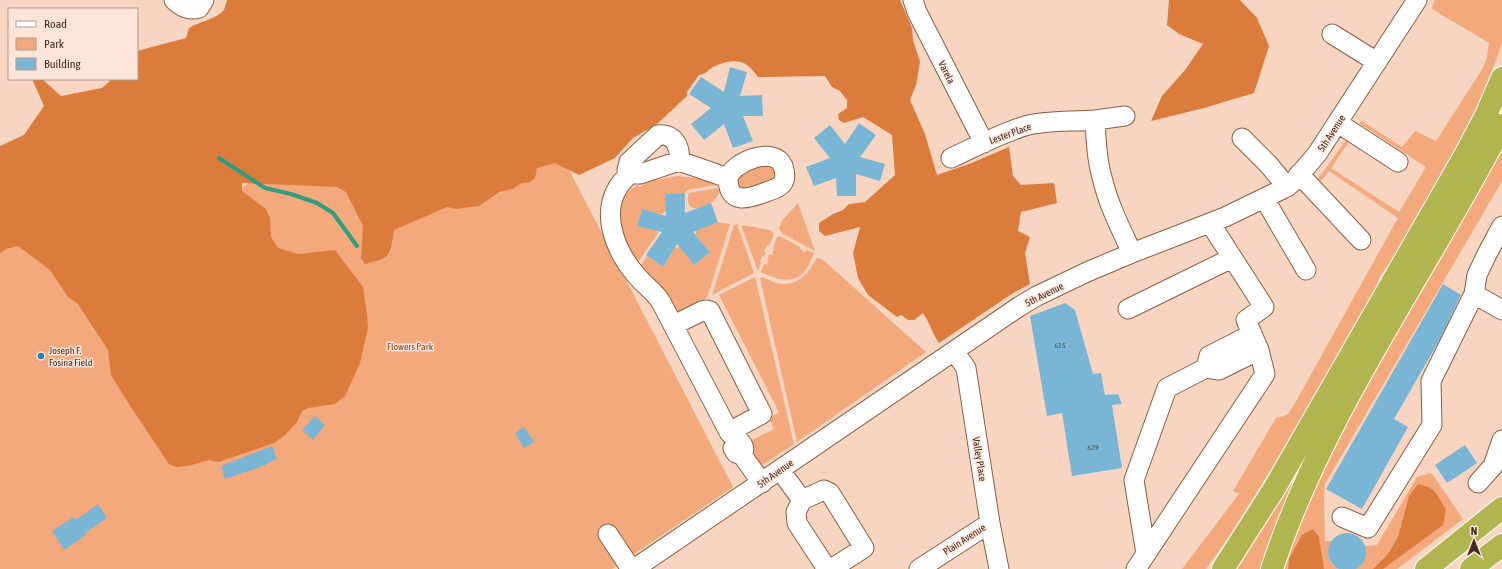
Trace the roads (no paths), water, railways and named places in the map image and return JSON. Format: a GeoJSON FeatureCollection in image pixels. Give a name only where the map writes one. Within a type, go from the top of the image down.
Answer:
{"type":"FeatureCollection","features":[{"type":"Feature","properties":{"kind":"highway"},"geometry":{"type":"LineString","coordinates":[[1223,569],[1274,489],[1464,157],[1486,115],[1502,78]]}},
{"type":"Feature","properties":{"kind":"highway"},"geometry":{"type":"LineString","coordinates":[[1272,569],[1302,492],[1337,418],[1481,165],[1502,125]]}},
{"type":"Feature","properties":{"kind":"highway"},"geometry":{"type":"LineString","coordinates":[[1426,569],[1502,508]]}},
{"type":"Feature","properties":{"kind":"highway"},"geometry":{"type":"LineString","coordinates":[[1471,569],[1502,545]]}},
{"type":"Feature","properties":{"kind":"street"},"geometry":{"type":"LineString","coordinates":[[174,0],[181,7],[191,10],[199,8],[204,0]]}},
{"type":"Feature","properties":{"kind":"street","name":"Varela"},"geometry":{"type":"LineString","coordinates":[[913,0],[916,12],[984,143]]}},
{"type":"Feature","properties":{"kind":"street","name":"5th Avenue"},"geometry":{"type":"LineString","coordinates":[[634,569],[762,483],[1002,317],[1037,296],[1132,253],[1210,224],[1264,198],[1293,180],[1312,162],[1338,123],[1377,62],[1411,2]]}},
{"type":"Feature","properties":{"kind":"street"},"geometry":{"type":"LineString","coordinates":[[1332,34],[1377,62]]}},
{"type":"Feature","properties":{"kind":"street","name":"Lester Place"},"geometry":{"type":"LineString","coordinates":[[951,158],[1006,133],[1031,125],[1125,116]]}},
{"type":"Feature","properties":{"kind":"street"},"geometry":{"type":"LineString","coordinates":[[1095,120],[1096,140],[1102,181],[1111,206],[1132,253]]}},
{"type":"Feature","properties":{"kind":"street"},"geometry":{"type":"LineString","coordinates":[[1338,123],[1398,162]]}},
{"type":"Feature","properties":{"kind":"street"},"geometry":{"type":"LineString","coordinates":[[629,174],[627,170],[629,162],[658,135],[666,135],[672,138],[677,144],[680,152],[679,161]]}},
{"type":"Feature","properties":{"kind":"street"},"geometry":{"type":"LineString","coordinates":[[1242,138],[1269,165],[1293,180],[1360,240]]}},
{"type":"Feature","properties":{"kind":"street"},"geometry":{"type":"LineString","coordinates":[[629,174],[640,174],[679,161],[728,178]]}},
{"type":"Feature","properties":{"kind":"street"},"geometry":{"type":"LineString","coordinates":[[629,174],[616,190],[611,209],[614,238],[632,270],[657,296],[674,325],[730,434],[738,439],[743,447],[744,451],[742,455],[762,483]]}},
{"type":"Feature","properties":{"kind":"street"},"geometry":{"type":"LineString","coordinates":[[1264,198],[1306,270]]}},
{"type":"Feature","properties":{"kind":"street"},"geometry":{"type":"LineString","coordinates":[[1141,562],[1264,374],[1255,342],[1246,320],[1264,307],[1210,224]]}},
{"type":"Feature","properties":{"kind":"street"},"geometry":{"type":"LineString","coordinates":[[1342,517],[1368,528],[1432,425],[1431,381],[1474,294],[1477,275],[1502,226]]}},
{"type":"Feature","properties":{"kind":"street"},"geometry":{"type":"LineString","coordinates":[[1128,309],[1232,258]]}},
{"type":"Feature","properties":{"kind":"street"},"geometry":{"type":"LineString","coordinates":[[1474,294],[1502,310]]}},
{"type":"Feature","properties":{"kind":"street"},"geometry":{"type":"LineString","coordinates":[[674,325],[702,311],[710,311],[762,414],[730,434]]}},
{"type":"Feature","properties":{"kind":"street"},"geometry":{"type":"LineString","coordinates":[[1141,562],[1134,480],[1167,388],[1206,368],[1209,356],[1255,342]]}},
{"type":"Feature","properties":{"kind":"street","name":"Valley Place"},"geometry":{"type":"LineString","coordinates":[[954,351],[966,368],[990,523],[999,569]]}},
{"type":"Feature","properties":{"kind":"street"},"geometry":{"type":"LineString","coordinates":[[1478,483],[1492,466],[1502,440]]}},
{"type":"Feature","properties":{"kind":"street"},"geometry":{"type":"LineString","coordinates":[[780,470],[802,500]]}},
{"type":"Feature","properties":{"kind":"street"},"geometry":{"type":"LineString","coordinates":[[827,569],[797,523],[796,512],[802,500],[824,490],[830,493],[864,548],[831,569]]}},
{"type":"Feature","properties":{"kind":"street","name":"Plain Avenue"},"geometry":{"type":"LineString","coordinates":[[919,569],[990,523]]}},
{"type":"Feature","properties":{"kind":"street"},"geometry":{"type":"LineString","coordinates":[[608,534],[631,569]]}},
{"type":"Feature","properties":{"kind":"waterway"},"geometry":{"type":"LineString","coordinates":[[219,158],[265,188],[291,194],[317,203],[333,213],[357,246]]}},
{"type":"Feature","properties":{"kind":"place","name":"Joseph F. Fosina Field"},"geometry":{"type":"Point","coordinates":[41,356]}},
{"type":"Feature","properties":{"kind":"park label","name":"Flowers Park"},"geometry":{"type":"Point","coordinates":[410,346]}}]}
